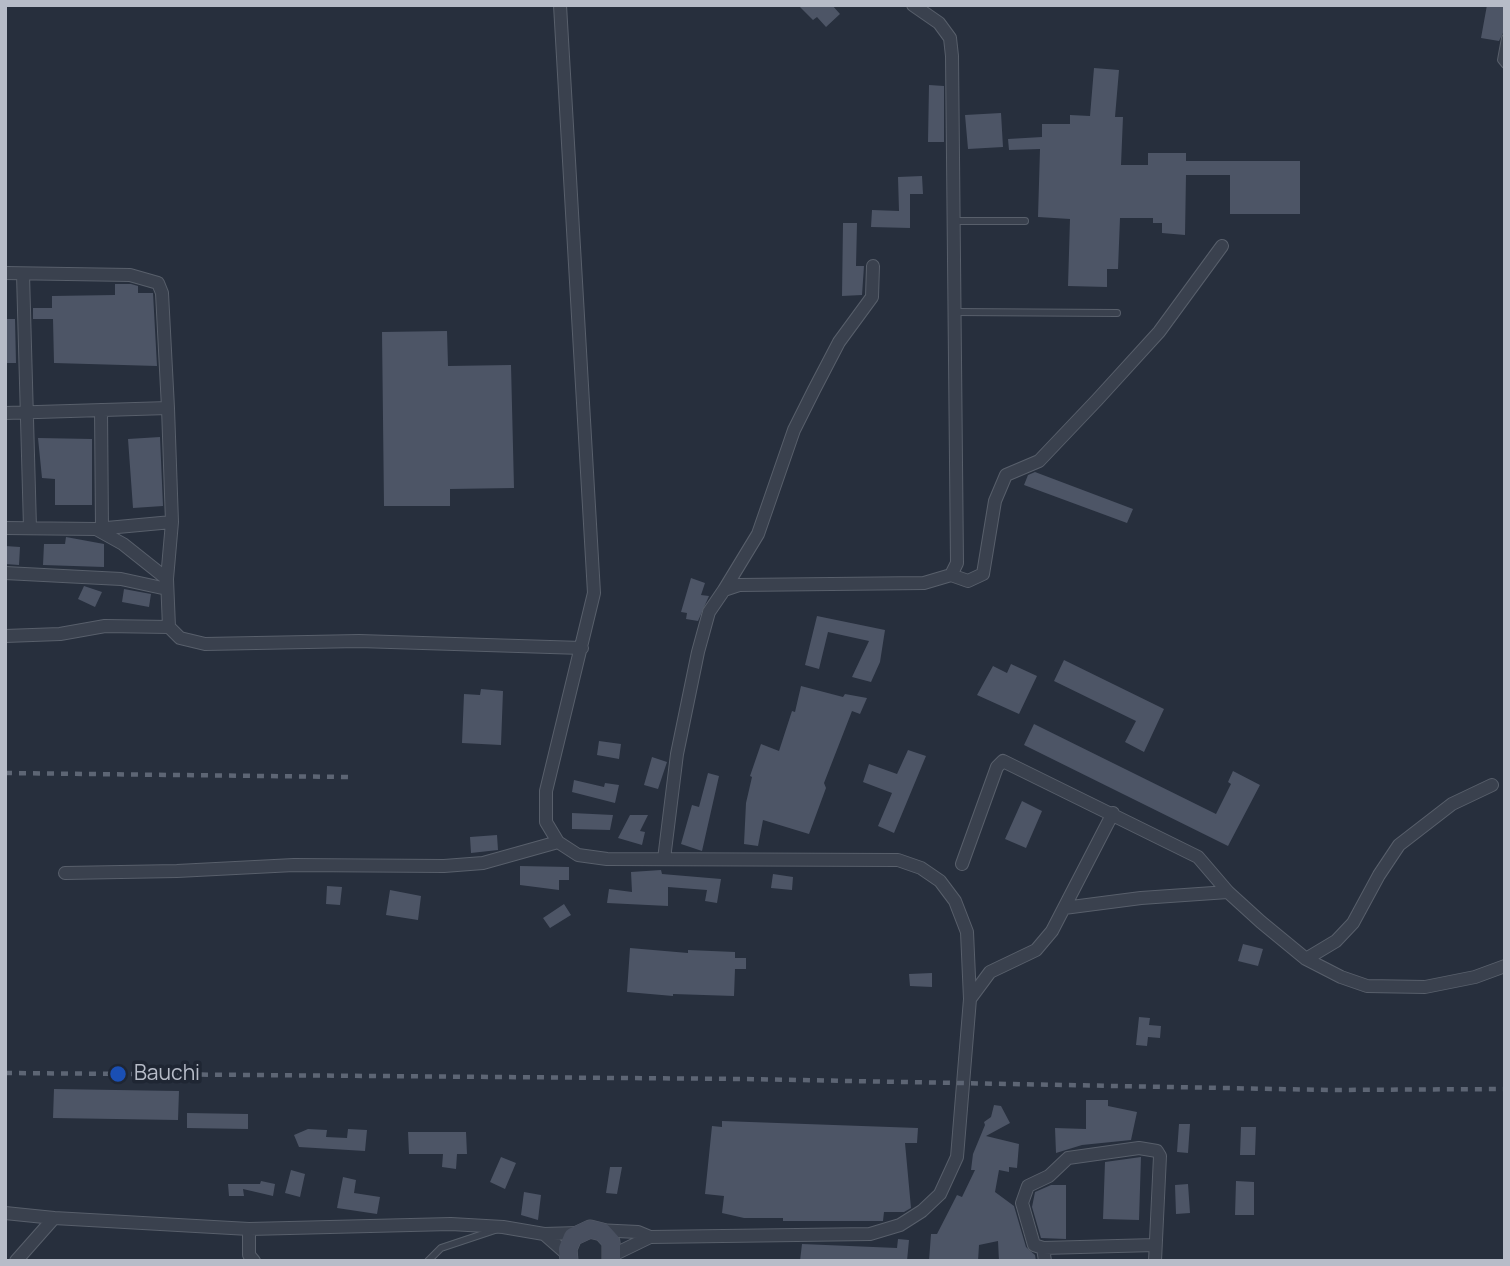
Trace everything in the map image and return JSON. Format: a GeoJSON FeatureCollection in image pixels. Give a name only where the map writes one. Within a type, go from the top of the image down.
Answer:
{"type":"FeatureCollection","features":[{"type":"Feature","properties":{"kind":"street"},"geometry":{"type":"LineString","coordinates":[[5,1213],[249,1229],[451,1224],[503,1227],[544,1234],[638,1232],[650,1237],[870,1234],[900,1225],[922,1211],[940,1194],[957,1157],[970,999],[967,932],[955,901],[940,881],[921,868],[898,860],[607,859],[578,855],[558,842],[546,822],[546,791],[594,593],[559,5]]}},
{"type":"Feature","properties":{"kind":"street"},"geometry":{"type":"LineString","coordinates":[[913,5],[939,23],[950,38],[956,221],[953,397],[958,545],[957,563],[951,575]]}},
{"type":"Feature","properties":{"kind":"street"},"geometry":{"type":"LineString","coordinates":[[724,590],[739,585],[924,583],[951,575],[968,581],[983,574],[995,501],[1006,475],[1039,461],[1097,400],[1159,332],[1222,246]]}},
{"type":"Feature","properties":{"kind":"street"},"geometry":{"type":"LineString","coordinates":[[664,859],[677,754],[709,611],[758,534],[794,430],[814,390],[839,342],[872,297],[873,266]]}},
{"type":"Feature","properties":{"kind":"street"},"geometry":{"type":"LineString","coordinates":[[5,273],[131,275],[158,283],[162,293],[169,408],[172,522],[167,584],[169,627],[180,638],[205,644],[359,641],[582,648]]}},
{"type":"Feature","properties":{"kind":"street"},"geometry":{"type":"LineString","coordinates":[[23,274],[30,528]]}},
{"type":"Feature","properties":{"kind":"street"},"geometry":{"type":"LineString","coordinates":[[5,413],[169,408]]}},
{"type":"Feature","properties":{"kind":"street"},"geometry":{"type":"LineString","coordinates":[[99,529],[101,410]]}},
{"type":"Feature","properties":{"kind":"street"},"geometry":{"type":"LineString","coordinates":[[5,528],[99,529],[172,522]]}},
{"type":"Feature","properties":{"kind":"street"},"geometry":{"type":"LineString","coordinates":[[99,529],[123,544],[167,584]]}},
{"type":"Feature","properties":{"kind":"street"},"geometry":{"type":"LineString","coordinates":[[5,573],[167,584]]}},
{"type":"Feature","properties":{"kind":"street"},"geometry":{"type":"LineString","coordinates":[[5,636],[60,634],[105,626],[169,627]]}},
{"type":"Feature","properties":{"kind":"street"},"geometry":{"type":"LineString","coordinates":[[962,864],[997,767],[1003,761],[1198,857],[1228,892],[1306,960],[1367,986],[1425,987],[1475,977],[1505,965]]}},
{"type":"Feature","properties":{"kind":"street"},"geometry":{"type":"LineString","coordinates":[[1306,960],[1336,941],[1353,923],[1399,845],[1452,804],[1492,785]]}},
{"type":"Feature","properties":{"kind":"street"},"geometry":{"type":"LineString","coordinates":[[970,999],[990,972],[1036,950],[1064,908],[1112,813]]}},
{"type":"Feature","properties":{"kind":"street"},"geometry":{"type":"LineString","coordinates":[[65,873],[294,865],[444,866],[484,863],[558,842]]}},
{"type":"Feature","properties":{"kind":"street"},"geometry":{"type":"LineString","coordinates":[[1064,908],[1142,898],[1228,892]]}},
{"type":"Feature","properties":{"kind":"street"},"geometry":{"type":"LineString","coordinates":[[1154,1245],[1044,1254],[1034,1245],[1023,1203],[1028,1186],[1049,1176],[1068,1158],[1139,1148],[1157,1151],[1160,1156],[1155,1261]]}},
{"type":"Feature","properties":{"kind":"street"},"geometry":{"type":"LineString","coordinates":[[16,1261],[54,1218]]}},
{"type":"Feature","properties":{"kind":"street"},"geometry":{"type":"LineString","coordinates":[[249,1229],[250,1255],[254,1261]]}},
{"type":"Feature","properties":{"kind":"street"},"geometry":{"type":"LineString","coordinates":[[587,1231],[611,1242],[614,1259],[650,1237]]}},
{"type":"Feature","properties":{"kind":"street"},"geometry":{"type":"LineString","coordinates":[[569,1258],[570,1242],[587,1231]]}},
{"type":"Feature","properties":{"kind":"street"},"geometry":{"type":"LineString","coordinates":[[544,1234],[569,1258]]}},
{"type":"Feature","properties":{"kind":"lane"},"geometry":{"type":"LineString","coordinates":[[1505,38],[1501,60],[1505,65]]}},
{"type":"Feature","properties":{"kind":"lane"},"geometry":{"type":"LineString","coordinates":[[956,221],[1025,221]]}},
{"type":"Feature","properties":{"kind":"lane"},"geometry":{"type":"LineString","coordinates":[[954,312],[1117,313]]}},
{"type":"Feature","properties":{"kind":"lane"},"geometry":{"type":"LineString","coordinates":[[428,1261],[441,1248],[503,1227]]}},
{"type":"Feature","properties":{"kind":"building"},"geometry":{"type":"Polygon","coordinates":[[[798,5],[832,5],[840,14],[826,27],[817,17],[813,20],[798,5]]]}},
{"type":"Feature","properties":{"kind":"building"},"geometry":{"type":"Polygon","coordinates":[[[1487,5],[1505,5],[1503,33],[1499,41],[1481,38],[1487,5]]]}},
{"type":"Feature","properties":{"kind":"building"},"geometry":{"type":"Polygon","coordinates":[[[1094,68],[1119,70],[1115,117],[1123,117],[1121,165],[1148,165],[1148,153],[1186,153],[1186,161],[1300,161],[1300,214],[1230,214],[1230,175],[1186,175],[1185,235],[1162,233],[1162,223],[1153,223],[1153,218],[1120,218],[1118,269],[1107,269],[1107,287],[1068,286],[1070,219],[1038,217],[1040,149],[1009,150],[1008,139],[1042,137],[1042,124],[1070,124],[1070,115],[1090,116],[1094,68]]]}},
{"type":"Feature","properties":{"kind":"building"},"geometry":{"type":"Polygon","coordinates":[[[929,85],[944,86],[944,142],[928,142],[929,85]]]}},
{"type":"Feature","properties":{"kind":"building"},"geometry":{"type":"Polygon","coordinates":[[[1001,113],[1003,147],[968,149],[965,115],[1001,113]]]}},
{"type":"Feature","properties":{"kind":"building"},"geometry":{"type":"Polygon","coordinates":[[[922,176],[923,194],[910,194],[910,228],[871,227],[872,210],[899,211],[898,177],[922,176]]]}},
{"type":"Feature","properties":{"kind":"building"},"geometry":{"type":"Polygon","coordinates":[[[843,223],[857,223],[856,266],[864,266],[862,295],[842,296],[843,223]]]}},
{"type":"Feature","properties":{"kind":"building"},"geometry":{"type":"Polygon","coordinates":[[[115,284],[131,284],[138,286],[138,293],[153,293],[157,366],[54,363],[53,319],[33,319],[33,308],[52,308],[52,296],[115,295],[115,284]]]}},
{"type":"Feature","properties":{"kind":"building"},"geometry":{"type":"Polygon","coordinates":[[[5,319],[15,319],[16,363],[5,363],[5,319]]]}},
{"type":"Feature","properties":{"kind":"building"},"geometry":{"type":"Polygon","coordinates":[[[447,331],[448,366],[511,365],[514,488],[450,489],[450,506],[384,506],[382,332],[447,331]]]}},
{"type":"Feature","properties":{"kind":"building"},"geometry":{"type":"Polygon","coordinates":[[[160,437],[163,506],[133,508],[128,439],[160,437]]]}},
{"type":"Feature","properties":{"kind":"building"},"geometry":{"type":"Polygon","coordinates":[[[38,438],[92,439],[92,505],[55,505],[55,479],[42,478],[38,438]]]}},
{"type":"Feature","properties":{"kind":"building"},"geometry":{"type":"Polygon","coordinates":[[[1035,472],[1133,509],[1127,523],[1024,485],[1028,475],[1035,472]]]}},
{"type":"Feature","properties":{"kind":"building"},"geometry":{"type":"Polygon","coordinates":[[[66,537],[104,544],[104,567],[43,565],[44,544],[65,544],[66,537]]]}},
{"type":"Feature","properties":{"kind":"building"},"geometry":{"type":"Polygon","coordinates":[[[5,546],[20,547],[19,565],[5,564],[5,546]]]}},
{"type":"Feature","properties":{"kind":"building"},"geometry":{"type":"Polygon","coordinates":[[[691,578],[705,583],[701,595],[709,596],[698,621],[686,619],[687,613],[681,612],[691,578]]]}},
{"type":"Feature","properties":{"kind":"building"},"geometry":{"type":"Polygon","coordinates":[[[84,586],[102,592],[95,607],[78,599],[84,586]]]}},
{"type":"Feature","properties":{"kind":"building"},"geometry":{"type":"Polygon","coordinates":[[[124,589],[151,594],[149,607],[122,602],[124,589]]]}},
{"type":"Feature","properties":{"kind":"building"},"geometry":{"type":"Polygon","coordinates":[[[817,616],[885,630],[880,662],[871,682],[852,677],[869,641],[828,632],[819,669],[805,665],[817,616]]]}},
{"type":"Feature","properties":{"kind":"building"},"geometry":{"type":"Polygon","coordinates":[[[1064,660],[1164,709],[1144,752],[1125,742],[1136,721],[1054,681],[1064,660]]]}},
{"type":"Feature","properties":{"kind":"building"},"geometry":{"type":"Polygon","coordinates":[[[1011,664],[1037,676],[1019,714],[977,695],[993,666],[1007,673],[1011,664]]]}},
{"type":"Feature","properties":{"kind":"building"},"geometry":{"type":"Polygon","coordinates":[[[801,686],[843,697],[845,694],[867,698],[860,714],[852,711],[824,783],[826,788],[809,834],[763,820],[758,846],[744,844],[750,776],[761,744],[779,751],[792,711],[795,712],[801,686]]]}},
{"type":"Feature","properties":{"kind":"building"},"geometry":{"type":"Polygon","coordinates":[[[481,689],[503,691],[501,745],[462,743],[464,694],[480,695],[481,689]]]}},
{"type":"Feature","properties":{"kind":"building"},"geometry":{"type":"Polygon","coordinates":[[[1034,724],[1216,814],[1231,784],[1228,782],[1233,771],[1260,785],[1228,846],[1024,745],[1034,724]]]}},
{"type":"Feature","properties":{"kind":"building"},"geometry":{"type":"Polygon","coordinates":[[[599,741],[621,744],[619,759],[597,755],[599,741]]]}},
{"type":"Feature","properties":{"kind":"building"},"geometry":{"type":"Polygon","coordinates":[[[908,750],[926,756],[894,833],[878,826],[892,793],[863,782],[869,764],[897,774],[908,750]]]}},
{"type":"Feature","properties":{"kind":"building"},"geometry":{"type":"Polygon","coordinates":[[[652,757],[667,762],[658,789],[644,785],[652,757]]]}},
{"type":"Feature","properties":{"kind":"building"},"geometry":{"type":"Polygon","coordinates":[[[708,773],[719,776],[702,851],[681,844],[692,805],[699,807],[708,773]]]}},
{"type":"Feature","properties":{"kind":"building"},"geometry":{"type":"Polygon","coordinates":[[[574,780],[604,787],[605,783],[619,785],[615,803],[572,792],[574,780]]]}},
{"type":"Feature","properties":{"kind":"building"},"geometry":{"type":"Polygon","coordinates":[[[1022,801],[1042,811],[1026,848],[1005,839],[1022,801]]]}},
{"type":"Feature","properties":{"kind":"building"},"geometry":{"type":"Polygon","coordinates":[[[572,813],[613,815],[610,830],[572,829],[572,813]]]}},
{"type":"Feature","properties":{"kind":"building"},"geometry":{"type":"Polygon","coordinates":[[[630,815],[648,815],[640,831],[645,832],[642,845],[618,838],[630,815]]]}},
{"type":"Feature","properties":{"kind":"building"},"geometry":{"type":"Polygon","coordinates":[[[497,835],[498,850],[471,853],[470,837],[497,835]]]}},
{"type":"Feature","properties":{"kind":"building"},"geometry":{"type":"Polygon","coordinates":[[[520,866],[569,867],[569,880],[559,880],[559,890],[520,885],[520,866]]]}},
{"type":"Feature","properties":{"kind":"building"},"geometry":{"type":"Polygon","coordinates":[[[661,870],[662,874],[721,879],[717,903],[705,901],[707,890],[668,887],[668,906],[607,903],[609,889],[632,892],[631,872],[661,870]]]}},
{"type":"Feature","properties":{"kind":"building"},"geometry":{"type":"Polygon","coordinates":[[[773,874],[793,877],[792,890],[771,888],[773,874]]]}},
{"type":"Feature","properties":{"kind":"building"},"geometry":{"type":"Polygon","coordinates":[[[327,886],[342,887],[340,905],[326,904],[327,886]]]}},
{"type":"Feature","properties":{"kind":"building"},"geometry":{"type":"Polygon","coordinates":[[[390,890],[421,896],[418,920],[386,915],[390,890]]]}},
{"type":"Feature","properties":{"kind":"building"},"geometry":{"type":"Polygon","coordinates":[[[564,904],[571,915],[550,928],[543,918],[564,904]]]}},
{"type":"Feature","properties":{"kind":"building"},"geometry":{"type":"Polygon","coordinates":[[[1243,944],[1263,949],[1258,966],[1238,961],[1243,944]]]}},
{"type":"Feature","properties":{"kind":"building"},"geometry":{"type":"Polygon","coordinates":[[[630,948],[688,953],[688,950],[735,952],[735,958],[746,958],[746,969],[735,969],[734,996],[673,996],[627,992],[630,948]]]}},
{"type":"Feature","properties":{"kind":"building"},"geometry":{"type":"Polygon","coordinates":[[[932,973],[932,987],[910,986],[909,974],[932,973]]]}},
{"type":"Feature","properties":{"kind":"building"},"geometry":{"type":"Polygon","coordinates":[[[1139,1017],[1150,1018],[1149,1025],[1161,1026],[1160,1038],[1148,1037],[1147,1046],[1136,1045],[1139,1017]]]}},
{"type":"Feature","properties":{"kind":"building"},"geometry":{"type":"Polygon","coordinates":[[[54,1089],[179,1091],[178,1120],[53,1118],[54,1089]]]}},
{"type":"Feature","properties":{"kind":"building"},"geometry":{"type":"Polygon","coordinates":[[[1086,1100],[1108,1100],[1108,1106],[1137,1112],[1131,1140],[1082,1145],[1056,1153],[1055,1128],[1086,1129],[1086,1100]]]}},
{"type":"Feature","properties":{"kind":"building"},"geometry":{"type":"Polygon","coordinates":[[[994,1105],[1001,1106],[1010,1123],[986,1136],[1019,1144],[1017,1168],[1009,1167],[1009,1172],[999,1170],[995,1192],[1014,1206],[1026,1247],[1035,1255],[1036,1261],[999,1261],[998,1241],[979,1245],[978,1261],[929,1261],[931,1234],[937,1234],[957,1195],[962,1197],[975,1170],[971,1170],[973,1154],[984,1122],[991,1117],[994,1105]]]}},
{"type":"Feature","properties":{"kind":"building"},"geometry":{"type":"Polygon","coordinates":[[[187,1113],[248,1114],[248,1129],[187,1128],[187,1113]]]}},
{"type":"Feature","properties":{"kind":"building"},"geometry":{"type":"Polygon","coordinates":[[[722,1121],[918,1128],[917,1143],[905,1143],[911,1208],[904,1212],[884,1212],[883,1221],[783,1221],[783,1218],[744,1218],[722,1213],[724,1196],[705,1194],[712,1126],[722,1127],[722,1121]]]}},
{"type":"Feature","properties":{"kind":"building"},"geometry":{"type":"Polygon","coordinates":[[[1179,1124],[1190,1124],[1188,1153],[1177,1152],[1179,1124]]]}},
{"type":"Feature","properties":{"kind":"building"},"geometry":{"type":"Polygon","coordinates":[[[1241,1127],[1256,1127],[1255,1155],[1240,1155],[1241,1127]]]}},
{"type":"Feature","properties":{"kind":"building"},"geometry":{"type":"Polygon","coordinates":[[[308,1129],[327,1130],[326,1137],[347,1138],[348,1129],[367,1130],[365,1151],[299,1147],[294,1135],[308,1129]]]}},
{"type":"Feature","properties":{"kind":"building"},"geometry":{"type":"Polygon","coordinates":[[[408,1132],[466,1132],[467,1154],[457,1154],[456,1169],[442,1167],[443,1154],[409,1154],[408,1132]]]}},
{"type":"Feature","properties":{"kind":"building"},"geometry":{"type":"Polygon","coordinates":[[[501,1157],[516,1163],[505,1189],[490,1182],[501,1157]]]}},
{"type":"Feature","properties":{"kind":"building"},"geometry":{"type":"Polygon","coordinates":[[[1141,1157],[1139,1220],[1103,1219],[1105,1162],[1141,1157]]]}},
{"type":"Feature","properties":{"kind":"building"},"geometry":{"type":"Polygon","coordinates":[[[610,1167],[622,1167],[617,1194],[606,1193],[610,1167]]]}},
{"type":"Feature","properties":{"kind":"building"},"geometry":{"type":"Polygon","coordinates":[[[291,1170],[305,1174],[300,1197],[285,1193],[291,1170]]]}},
{"type":"Feature","properties":{"kind":"building"},"geometry":{"type":"Polygon","coordinates":[[[343,1177],[356,1180],[354,1193],[380,1197],[377,1214],[337,1208],[343,1177]]]}},
{"type":"Feature","properties":{"kind":"building"},"geometry":{"type":"Polygon","coordinates":[[[261,1181],[275,1184],[273,1196],[243,1189],[244,1196],[229,1196],[228,1184],[260,1184],[261,1181]]]}},
{"type":"Feature","properties":{"kind":"building"},"geometry":{"type":"Polygon","coordinates":[[[1236,1181],[1254,1182],[1254,1215],[1235,1215],[1236,1181]]]}},
{"type":"Feature","properties":{"kind":"building"},"geometry":{"type":"Polygon","coordinates":[[[1188,1184],[1190,1213],[1176,1214],[1175,1185],[1188,1184]]]}},
{"type":"Feature","properties":{"kind":"building"},"geometry":{"type":"Polygon","coordinates":[[[1051,1185],[1066,1185],[1066,1239],[1041,1238],[1032,1207],[1035,1192],[1051,1185]]]}},
{"type":"Feature","properties":{"kind":"building"},"geometry":{"type":"Polygon","coordinates":[[[524,1192],[541,1195],[538,1220],[521,1215],[524,1192]]]}},
{"type":"Feature","properties":{"kind":"building"},"geometry":{"type":"Polygon","coordinates":[[[898,1239],[909,1240],[907,1261],[800,1261],[802,1244],[897,1248],[898,1239]]]}},
{"type":"Feature","properties":{"kind":"railway"},"geometry":{"type":"LineString","coordinates":[[5,773],[348,777]]}},
{"type":"Feature","properties":{"kind":"railway"},"geometry":{"type":"LineString","coordinates":[[5,1073],[745,1079],[1330,1090],[1505,1089]]}},
{"type":"Feature","properties":{"kind":"place","name":"Bauchi"},"geometry":{"type":"Point","coordinates":[118,1074]}}]}
